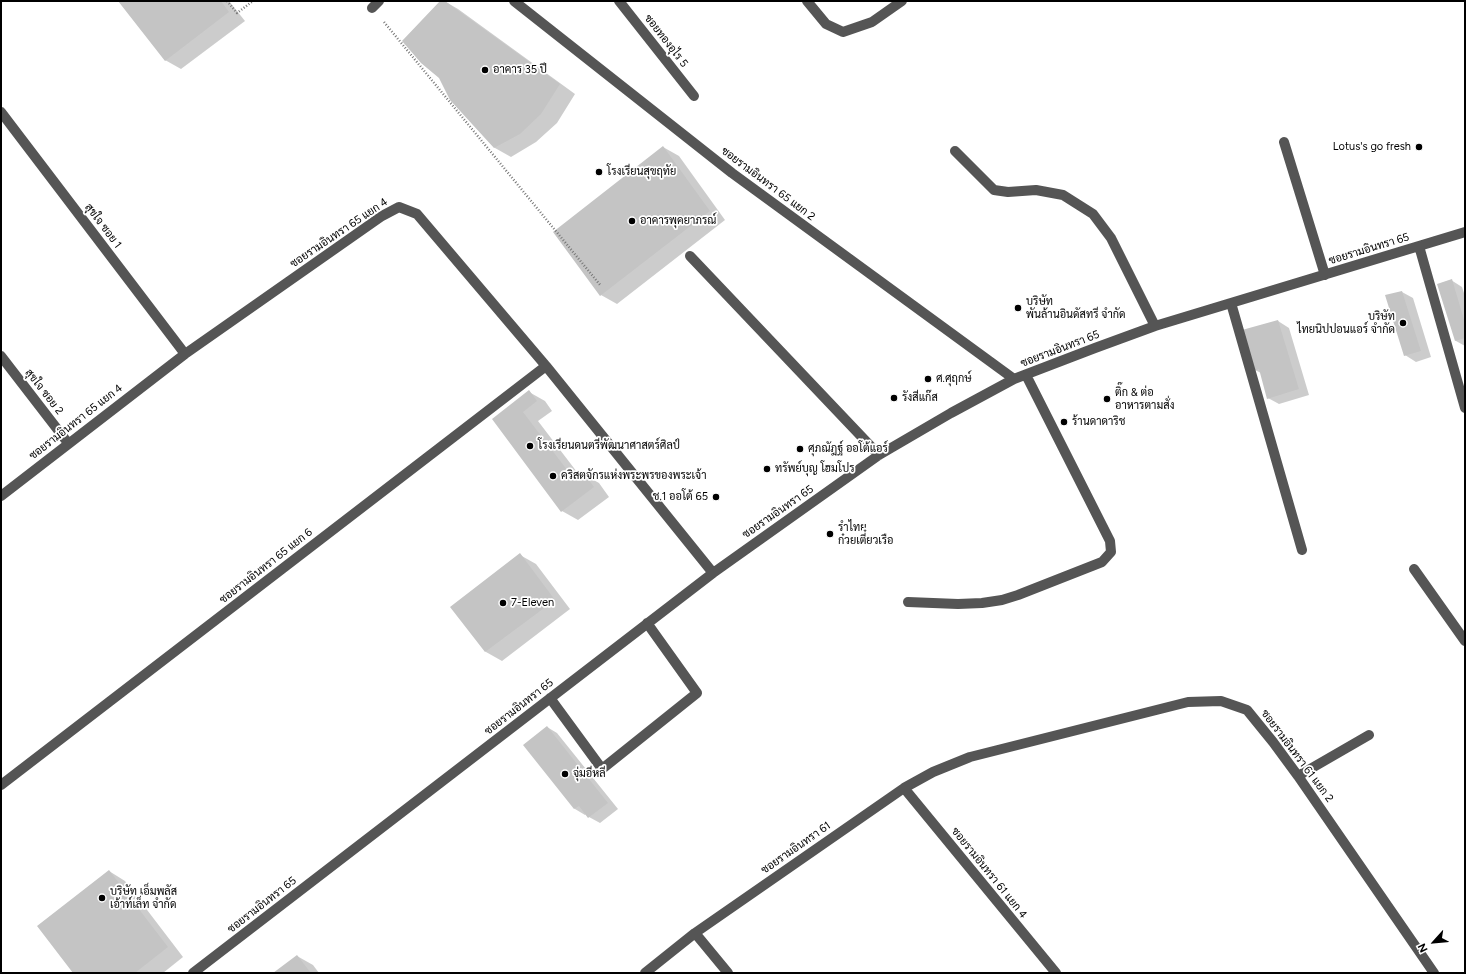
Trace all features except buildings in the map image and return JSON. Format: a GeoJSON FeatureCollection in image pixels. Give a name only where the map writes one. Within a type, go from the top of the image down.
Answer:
{"type":"FeatureCollection","features":[{"type":"Feature","properties":{"kind":"street","name":"ซอยรามอินทรา 65 แยก 2"},"geometry":{"type":"LineString","coordinates":[[514,1],[732,174],[1014,379]]}},
{"type":"Feature","properties":{"kind":"street","name":"ซอยทองอุไร 5"},"geometry":{"type":"LineString","coordinates":[[619,1],[694,96]]}},
{"type":"Feature","properties":{"kind":"street"},"geometry":{"type":"LineString","coordinates":[[807,1],[826,24],[843,32],[872,22],[902,2]]}},
{"type":"Feature","properties":{"kind":"street","name":"สุขใจ ซอย 1"},"geometry":{"type":"LineString","coordinates":[[1,112],[185,354]]}},
{"type":"Feature","properties":{"kind":"street"},"geometry":{"type":"LineString","coordinates":[[1284,142],[1325,274]]}},
{"type":"Feature","properties":{"kind":"street"},"geometry":{"type":"LineString","coordinates":[[955,151],[994,190],[1008,192],[1036,190],[1063,195],[1094,214],[1111,238],[1156,326]]}},
{"type":"Feature","properties":{"kind":"street","name":"ซอยรามอินทรา 65 แยก 4"},"geometry":{"type":"LineString","coordinates":[[1,496],[185,354],[382,216],[399,207],[417,214],[546,366],[713,573]]}},
{"type":"Feature","properties":{"kind":"street","name":"ซอยรามอินทรา 65"},"geometry":{"type":"LineString","coordinates":[[193,973],[713,573],[879,455],[951,413],[1014,379],[1156,326],[1465,232]]}},
{"type":"Feature","properties":{"kind":"street"},"geometry":{"type":"LineString","coordinates":[[1419,246],[1465,408]]}},
{"type":"Feature","properties":{"kind":"street"},"geometry":{"type":"LineString","coordinates":[[690,256],[879,455]]}},
{"type":"Feature","properties":{"kind":"street"},"geometry":{"type":"LineString","coordinates":[[1231,303],[1302,550]]}},
{"type":"Feature","properties":{"kind":"street","name":"สุขใจ ซอย 2"},"geometry":{"type":"LineString","coordinates":[[1,356],[68,443]]}},
{"type":"Feature","properties":{"kind":"street","name":"ซอยรามอินทรา 65 แยก 6"},"geometry":{"type":"LineString","coordinates":[[1,785],[546,366]]}},
{"type":"Feature","properties":{"kind":"street"},"geometry":{"type":"LineString","coordinates":[[908,602],[958,604],[1002,600],[1102,562],[1111,552],[1110,542],[1026,375]]}},
{"type":"Feature","properties":{"kind":"street"},"geometry":{"type":"LineString","coordinates":[[1414,569],[1462,628],[1465,641]]}},
{"type":"Feature","properties":{"kind":"street"},"geometry":{"type":"LineString","coordinates":[[550,698],[602,769],[697,693],[647,623]]}},
{"type":"Feature","properties":{"kind":"street","name":"ซอยรามอินทรา 61 แยก 2"},"geometry":{"type":"LineString","coordinates":[[970,757],[1188,702],[1221,701],[1247,710],[1298,776],[1434,973]]}},
{"type":"Feature","properties":{"kind":"street"},"geometry":{"type":"LineString","coordinates":[[1298,776],[1369,735]]}},
{"type":"Feature","properties":{"kind":"street","name":"ซอยรามอินทรา 61"},"geometry":{"type":"LineString","coordinates":[[645,973],[695,933],[904,788],[933,772],[970,757]]}},
{"type":"Feature","properties":{"kind":"street","name":"ซอยรามอินทรา 61 แยก 4"},"geometry":{"type":"LineString","coordinates":[[904,788],[1056,973]]}},
{"type":"Feature","properties":{"kind":"street"},"geometry":{"type":"LineString","coordinates":[[695,933],[728,973]]}},
{"type":"Feature","properties":{"kind":"path"},"geometry":{"type":"LineString","coordinates":[[227,1],[237,13],[253,1]]}},
{"type":"Feature","properties":{"kind":"path"},"geometry":{"type":"LineString","coordinates":[[376,4],[601,286]]}},
{"type":"Feature","properties":{"kind":"place","name":"อาคาร 35 ปี"},"geometry":{"type":"Point","coordinates":[485,70]}},
{"type":"Feature","properties":{"kind":"place","name":"Lotus's go fresh"},"geometry":{"type":"Point","coordinates":[1419,147]}},
{"type":"Feature","properties":{"kind":"place","name":"โรงเรียนสุขฤทัย"},"geometry":{"type":"Point","coordinates":[599,172]}},
{"type":"Feature","properties":{"kind":"place","name":"อาคารพุคยาภรณ์"},"geometry":{"type":"Point","coordinates":[632,221]}},
{"type":"Feature","properties":{"kind":"place","name":"บริษัท พันล้านอินดัสทรี จำกัด"},"geometry":{"type":"Point","coordinates":[1018,308]}},
{"type":"Feature","properties":{"kind":"place","name":"บริษัท ไทยนิปปอนแอร์ จำกัด"},"geometry":{"type":"Point","coordinates":[1403,323]}},
{"type":"Feature","properties":{"kind":"place","name":"ศ.ศุฤกษ์"},"geometry":{"type":"Point","coordinates":[928,379]}},
{"type":"Feature","properties":{"kind":"place","name":"รังสีแก๊ส"},"geometry":{"type":"Point","coordinates":[894,398]}},
{"type":"Feature","properties":{"kind":"place","name":"ติ๊ก & ต่อ อาหารตามสั่ง"},"geometry":{"type":"Point","coordinates":[1107,399]}},
{"type":"Feature","properties":{"kind":"place","name":"ร้านดาดาริช"},"geometry":{"type":"Point","coordinates":[1064,422]}},
{"type":"Feature","properties":{"kind":"place","name":"โรงเรียนดนตรีพัฒนาศาสตร์ศิลป์"},"geometry":{"type":"Point","coordinates":[530,446]}},
{"type":"Feature","properties":{"kind":"place","name":"ศุภณัฎฐ์ ออโต้แอร์"},"geometry":{"type":"Point","coordinates":[800,449]}},
{"type":"Feature","properties":{"kind":"place","name":"ทรัพย์บุญ โฮมโปร"},"geometry":{"type":"Point","coordinates":[767,469]}},
{"type":"Feature","properties":{"kind":"place","name":"คริสตจักรแห่งพระพรของพระเจ้า"},"geometry":{"type":"Point","coordinates":[553,476]}},
{"type":"Feature","properties":{"kind":"place","name":"ช.1 ออโต้ 65"},"geometry":{"type":"Point","coordinates":[716,497]}},
{"type":"Feature","properties":{"kind":"place","name":"รำไทย ก๋วยเตี๋ยวเรือ"},"geometry":{"type":"Point","coordinates":[830,534]}},
{"type":"Feature","properties":{"kind":"place","name":"7-Eleven"},"geometry":{"type":"Point","coordinates":[503,603]}},
{"type":"Feature","properties":{"kind":"place","name":"จุ่มอีหลี"},"geometry":{"type":"Point","coordinates":[565,774]}},
{"type":"Feature","properties":{"kind":"place","name":"บริษัท เอ็มพลัส เอ้าท์เล็ท จำกัด"},"geometry":{"type":"Point","coordinates":[102,898]}}]}
